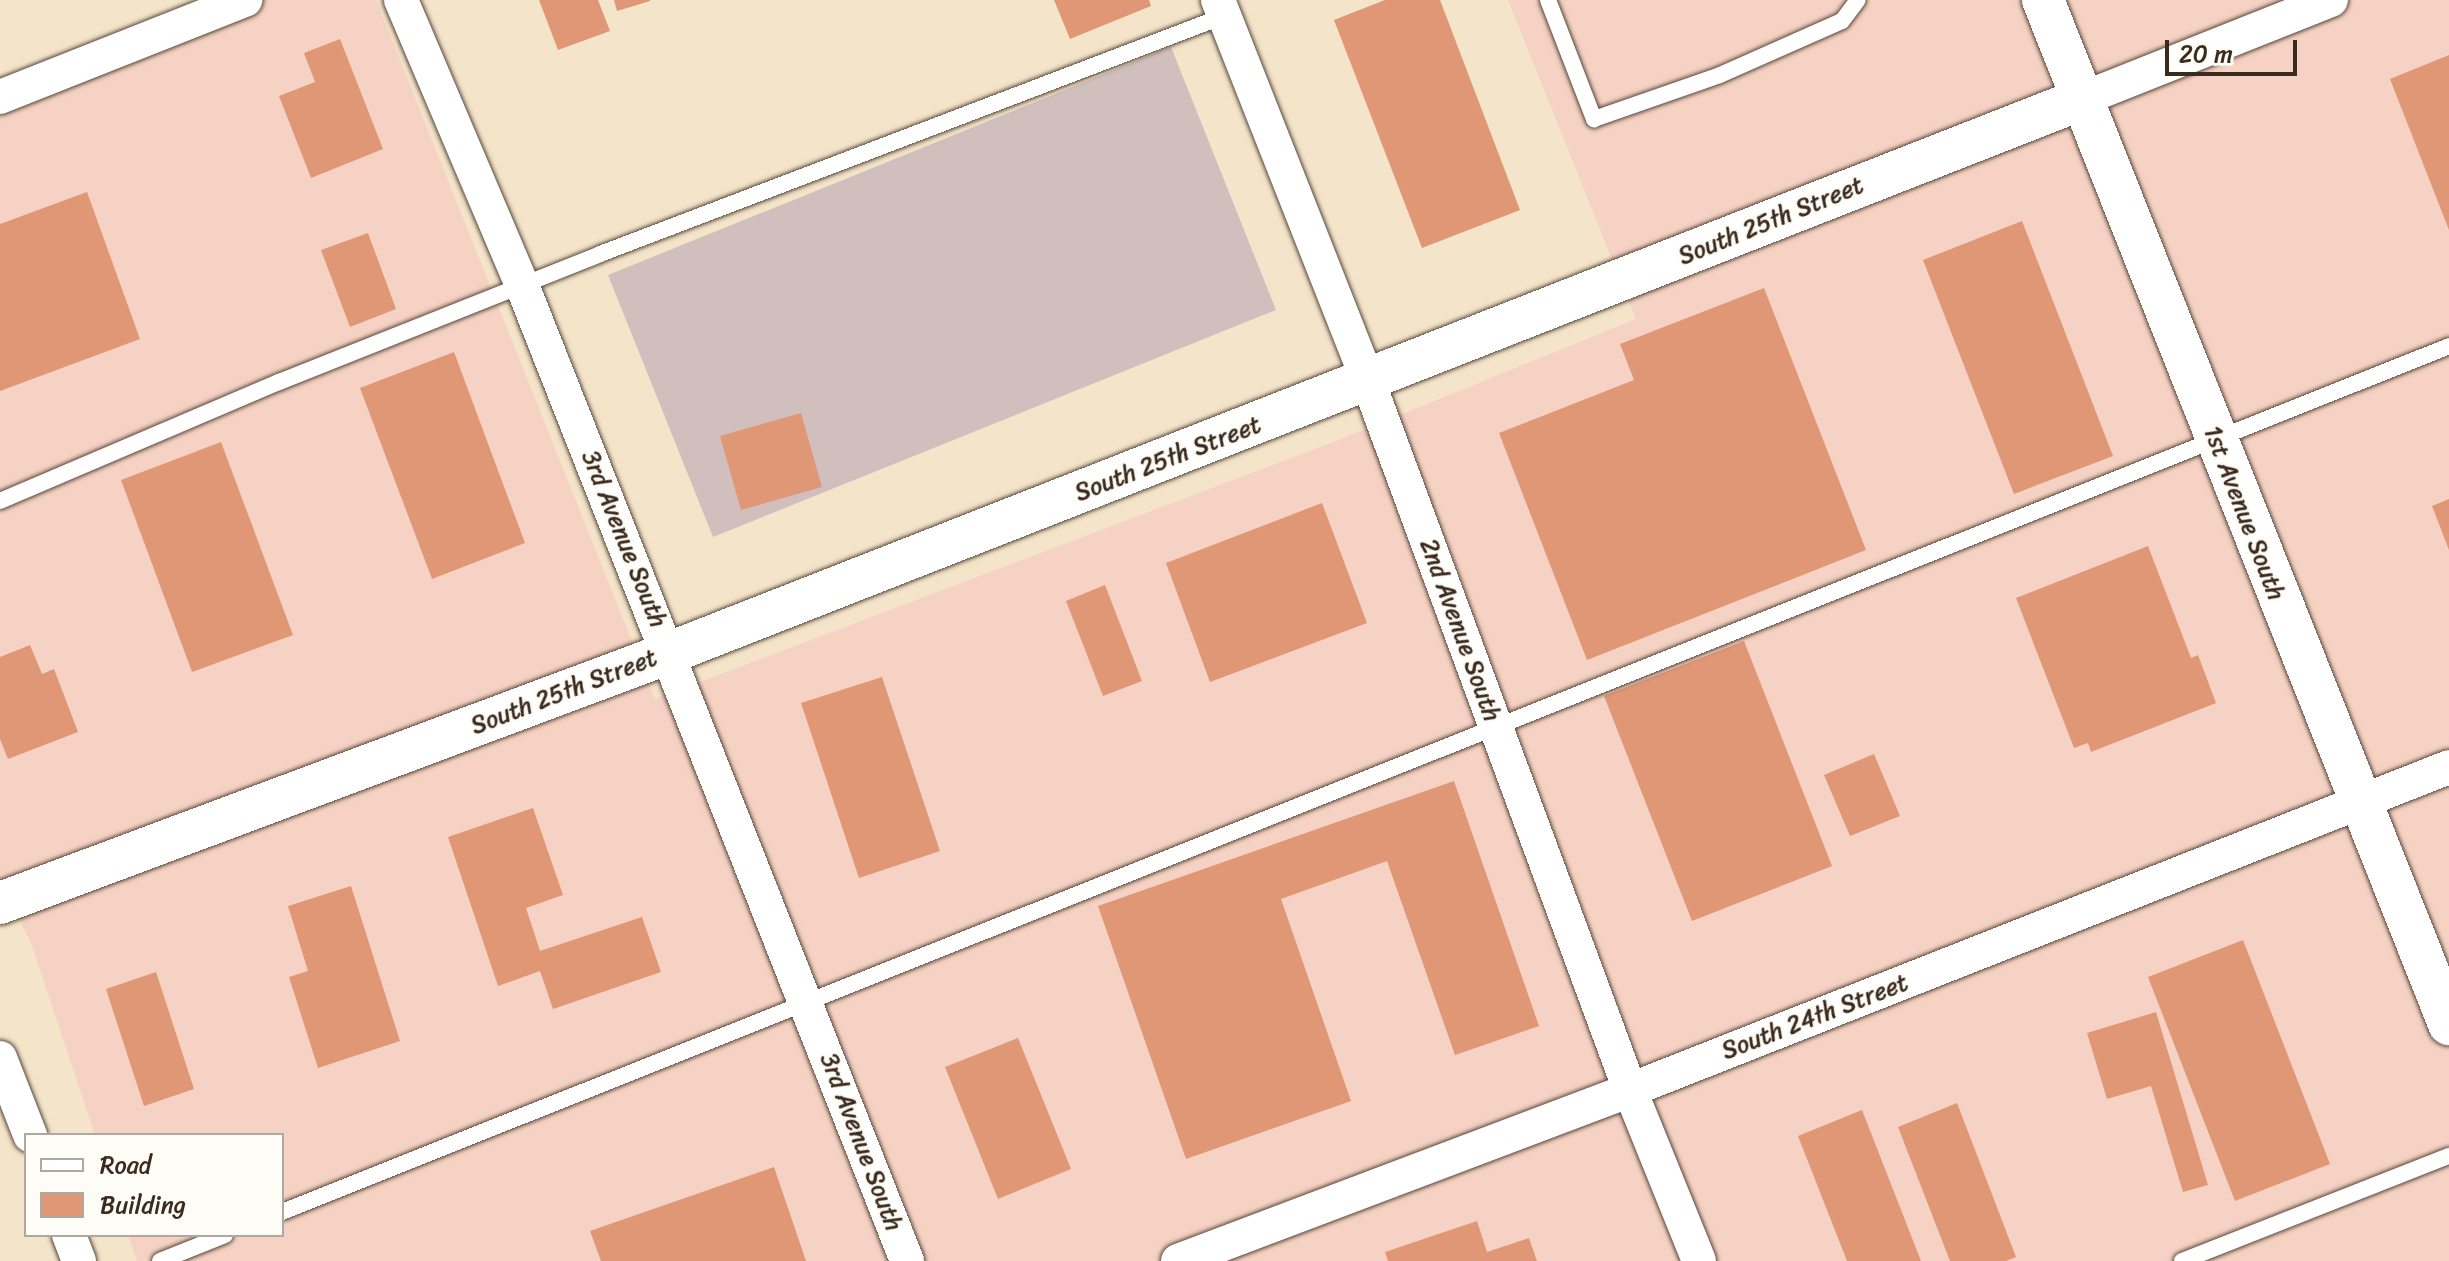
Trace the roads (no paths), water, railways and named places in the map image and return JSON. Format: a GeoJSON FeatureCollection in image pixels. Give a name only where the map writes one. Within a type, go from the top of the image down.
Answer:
{"type":"FeatureCollection","features":[{"type":"Feature","properties":{"kind":"street"},"geometry":{"type":"LineString","coordinates":[[0,97],[245,0]]}},
{"type":"Feature","properties":{"kind":"street","name":"3rd Avenue South"},"geometry":{"type":"LineString","coordinates":[[401,0],[522,285],[808,1002],[907,1261]]}},
{"type":"Feature","properties":{"kind":"street","name":"1st Avenue South"},"geometry":{"type":"LineString","coordinates":[[2043,0],[2358,803],[2449,1024]]}},
{"type":"Feature","properties":{"kind":"street","name":"South 25th Street"},"geometry":{"type":"LineString","coordinates":[[0,903],[669,653],[1368,381],[2331,0]]}},
{"type":"Feature","properties":{"kind":"street","name":"2nd Avenue South"},"geometry":{"type":"LineString","coordinates":[[1221,8],[1368,381],[1630,1090],[1699,1261]]}},
{"type":"Feature","properties":{"kind":"street","name":"South 24th Street"},"geometry":{"type":"LineString","coordinates":[[1178,1261],[1630,1090],[2449,767]]}},
{"type":"Feature","properties":{"kind":"street"},"geometry":{"type":"LineString","coordinates":[[0,1058],[29,1133]]}},
{"type":"Feature","properties":{"kind":"street"},"geometry":{"type":"LineString","coordinates":[[70,1237],[79,1261]]}},
{"type":"Feature","properties":{"kind":"lane"},"geometry":{"type":"LineString","coordinates":[[1548,0],[1594,119],[1720,75],[1842,21],[1858,0]]}},
{"type":"Feature","properties":{"kind":"lane"},"geometry":{"type":"LineString","coordinates":[[0,501],[522,285],[1221,8]]}},
{"type":"Feature","properties":{"kind":"lane"},"geometry":{"type":"LineString","coordinates":[[284,1211],[2449,346]]}},
{"type":"Feature","properties":{"kind":"lane"},"geometry":{"type":"LineString","coordinates":[[2182,1261],[2449,1156]]}},
{"type":"Feature","properties":{"kind":"lane"},"geometry":{"type":"LineString","coordinates":[[160,1261],[220,1237]]}}]}
